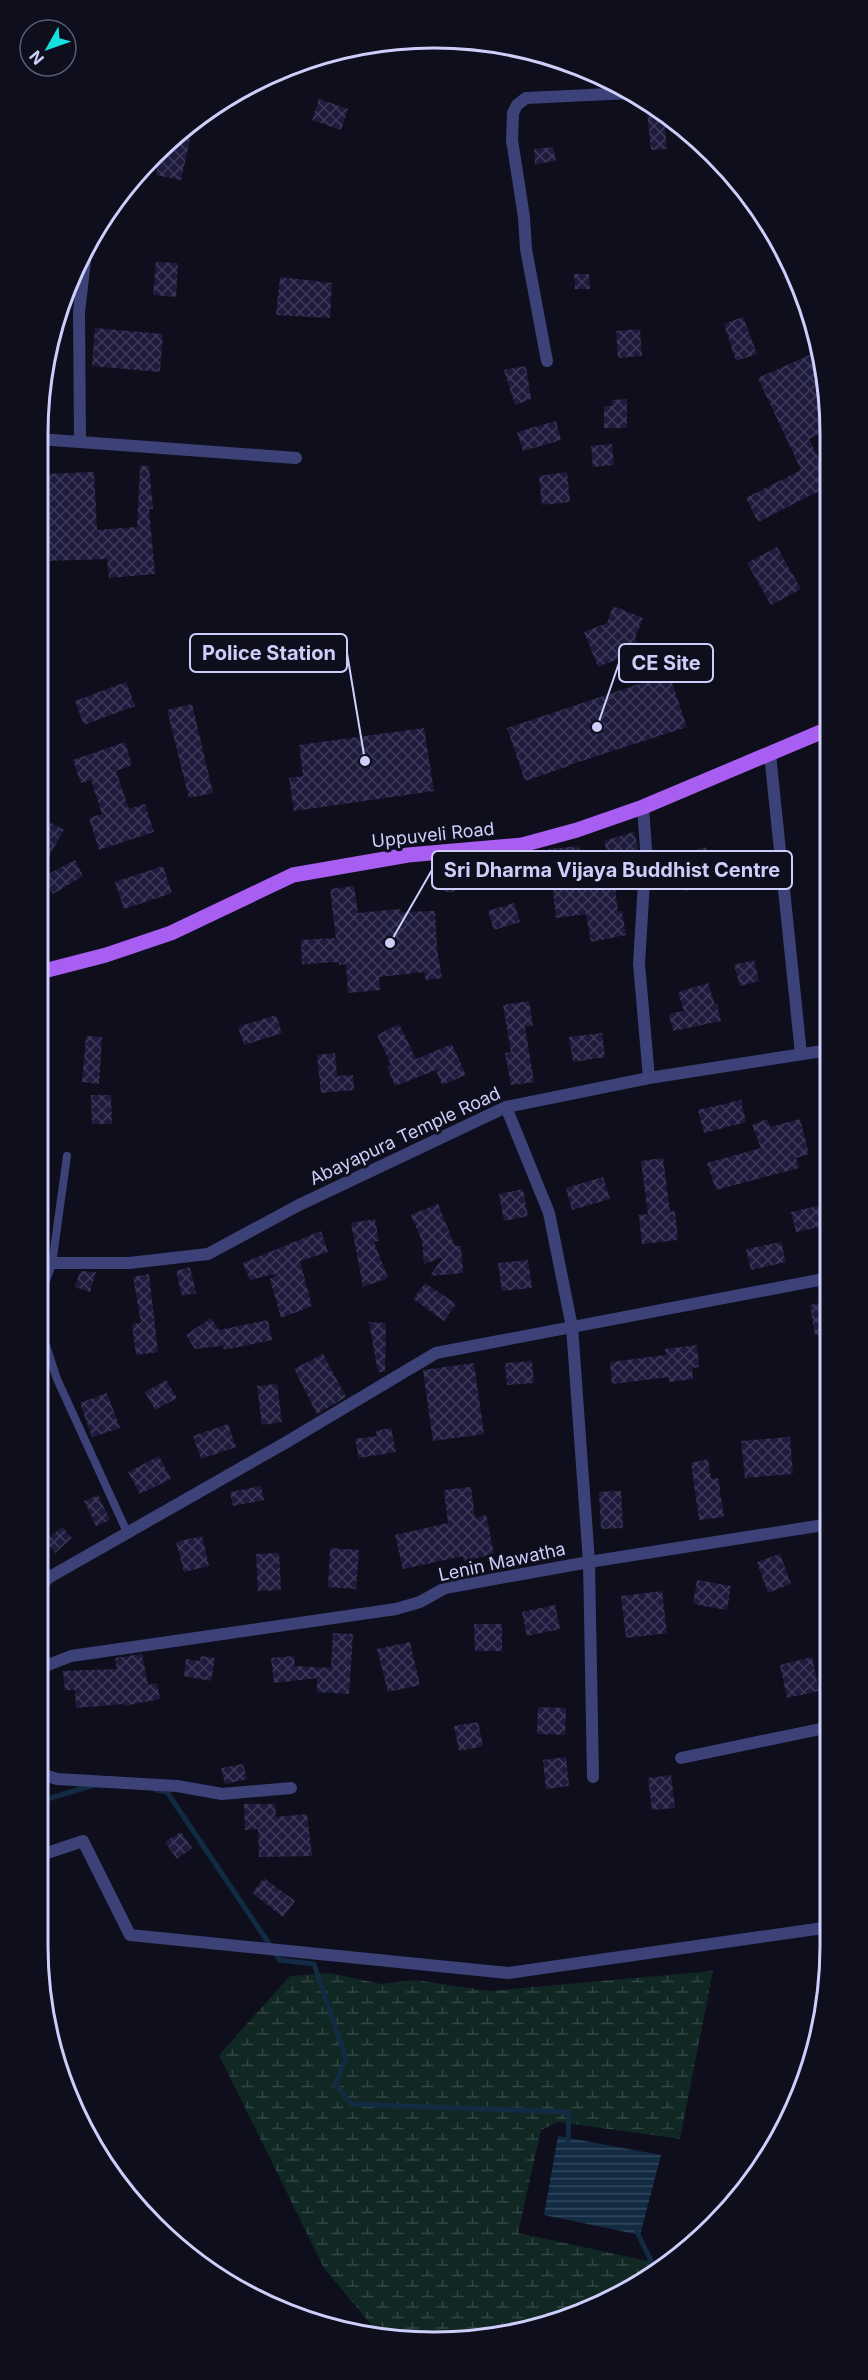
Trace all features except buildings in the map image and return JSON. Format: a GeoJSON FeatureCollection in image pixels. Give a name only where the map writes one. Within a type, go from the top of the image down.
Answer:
{"type":"FeatureCollection","features":[{"type":"Feature","properties":{"kind":"main road","name":"Uppuveli Road"},"geometry":{"type":"LineString","coordinates":[[48,970],[106,955],[171,933],[293,875],[408,855],[522,845],[577,830],[643,807],[820,732]]}},
{"type":"Feature","properties":{"kind":"street"},"geometry":{"type":"LineString","coordinates":[[547,361],[526,249],[524,217],[512,140],[513,113],[517,105],[526,98],[614,93]]}},
{"type":"Feature","properties":{"kind":"street"},"geometry":{"type":"LineString","coordinates":[[80,442],[79,312],[84,272]]}},
{"type":"Feature","properties":{"kind":"street"},"geometry":{"type":"LineString","coordinates":[[48,440],[296,458]]}},
{"type":"Feature","properties":{"kind":"street"},"geometry":{"type":"LineString","coordinates":[[770,754],[801,1054]]}},
{"type":"Feature","properties":{"kind":"street"},"geometry":{"type":"LineString","coordinates":[[643,807],[646,849],[639,964],[649,1078]]}},
{"type":"Feature","properties":{"kind":"street","name":"Abayapura Temple Road"},"geometry":{"type":"LineString","coordinates":[[48,1263],[129,1263],[208,1254],[299,1205],[506,1107],[649,1078],[820,1051]]}},
{"type":"Feature","properties":{"kind":"street"},"geometry":{"type":"LineString","coordinates":[[506,1107],[549,1214],[572,1327],[589,1562],[593,1778]]}},
{"type":"Feature","properties":{"kind":"street"},"geometry":{"type":"LineString","coordinates":[[48,1578],[285,1443],[436,1353],[820,1280]]}},
{"type":"Feature","properties":{"kind":"street","name":"Lenin Mawatha"},"geometry":{"type":"LineString","coordinates":[[48,1665],[70,1656],[396,1608],[420,1602],[446,1588],[589,1562],[820,1526]]}},
{"type":"Feature","properties":{"kind":"street"},"geometry":{"type":"LineString","coordinates":[[681,1758],[820,1729]]}},
{"type":"Feature","properties":{"kind":"street"},"geometry":{"type":"LineString","coordinates":[[48,1776],[57,1779],[177,1786],[222,1794],[291,1788]]}},
{"type":"Feature","properties":{"kind":"street"},"geometry":{"type":"LineString","coordinates":[[48,1853],[83,1840],[130,1935],[289,1949],[508,1973],[820,1928]]}},
{"type":"Feature","properties":{"kind":"lane"},"geometry":{"type":"LineString","coordinates":[[48,1258],[67,1156]]}},
{"type":"Feature","properties":{"kind":"lane"},"geometry":{"type":"LineString","coordinates":[[48,1351],[57,1379],[127,1532]]}},
{"type":"Feature","properties":{"kind":"green space"},"geometry":{"type":"Polygon","coordinates":[[[713,1971],[680,2139],[559,2122],[541,2130],[518,2233],[655,2262],[627,2280],[582,2303],[509,2325],[434,2332],[373,2327],[324,2268],[219,2055],[290,1976],[330,1973],[381,1984],[415,1980],[489,1991],[713,1971]]]}},
{"type":"Feature","properties":{"kind":"water"},"geometry":{"type":"Polygon","coordinates":[[[558,2136],[661,2155],[640,2235],[544,2215],[558,2136]]]}},
{"type":"Feature","properties":{"kind":"waterway"},"geometry":{"type":"LineString","coordinates":[[48,1799],[94,1785]]}},
{"type":"Feature","properties":{"kind":"waterway"},"geometry":{"type":"LineString","coordinates":[[156,1790],[167,1792],[280,1960],[314,1964],[346,2059],[335,2084],[351,2104],[569,2112],[568,2144]]}},
{"type":"Feature","properties":{"kind":"waterway"},"geometry":{"type":"LineString","coordinates":[[637,2232],[653,2264]]}},
{"type":"Feature","properties":{"kind":"place","name":"CE Site"},"geometry":{"type":"Point","coordinates":[597,727]}},
{"type":"Feature","properties":{"kind":"place","name":"Police Station"},"geometry":{"type":"Point","coordinates":[365,761]}},
{"type":"Feature","properties":{"kind":"place","name":"Sri Dharma Vijaya Buddhist Centre"},"geometry":{"type":"Point","coordinates":[390,943]}}]}
